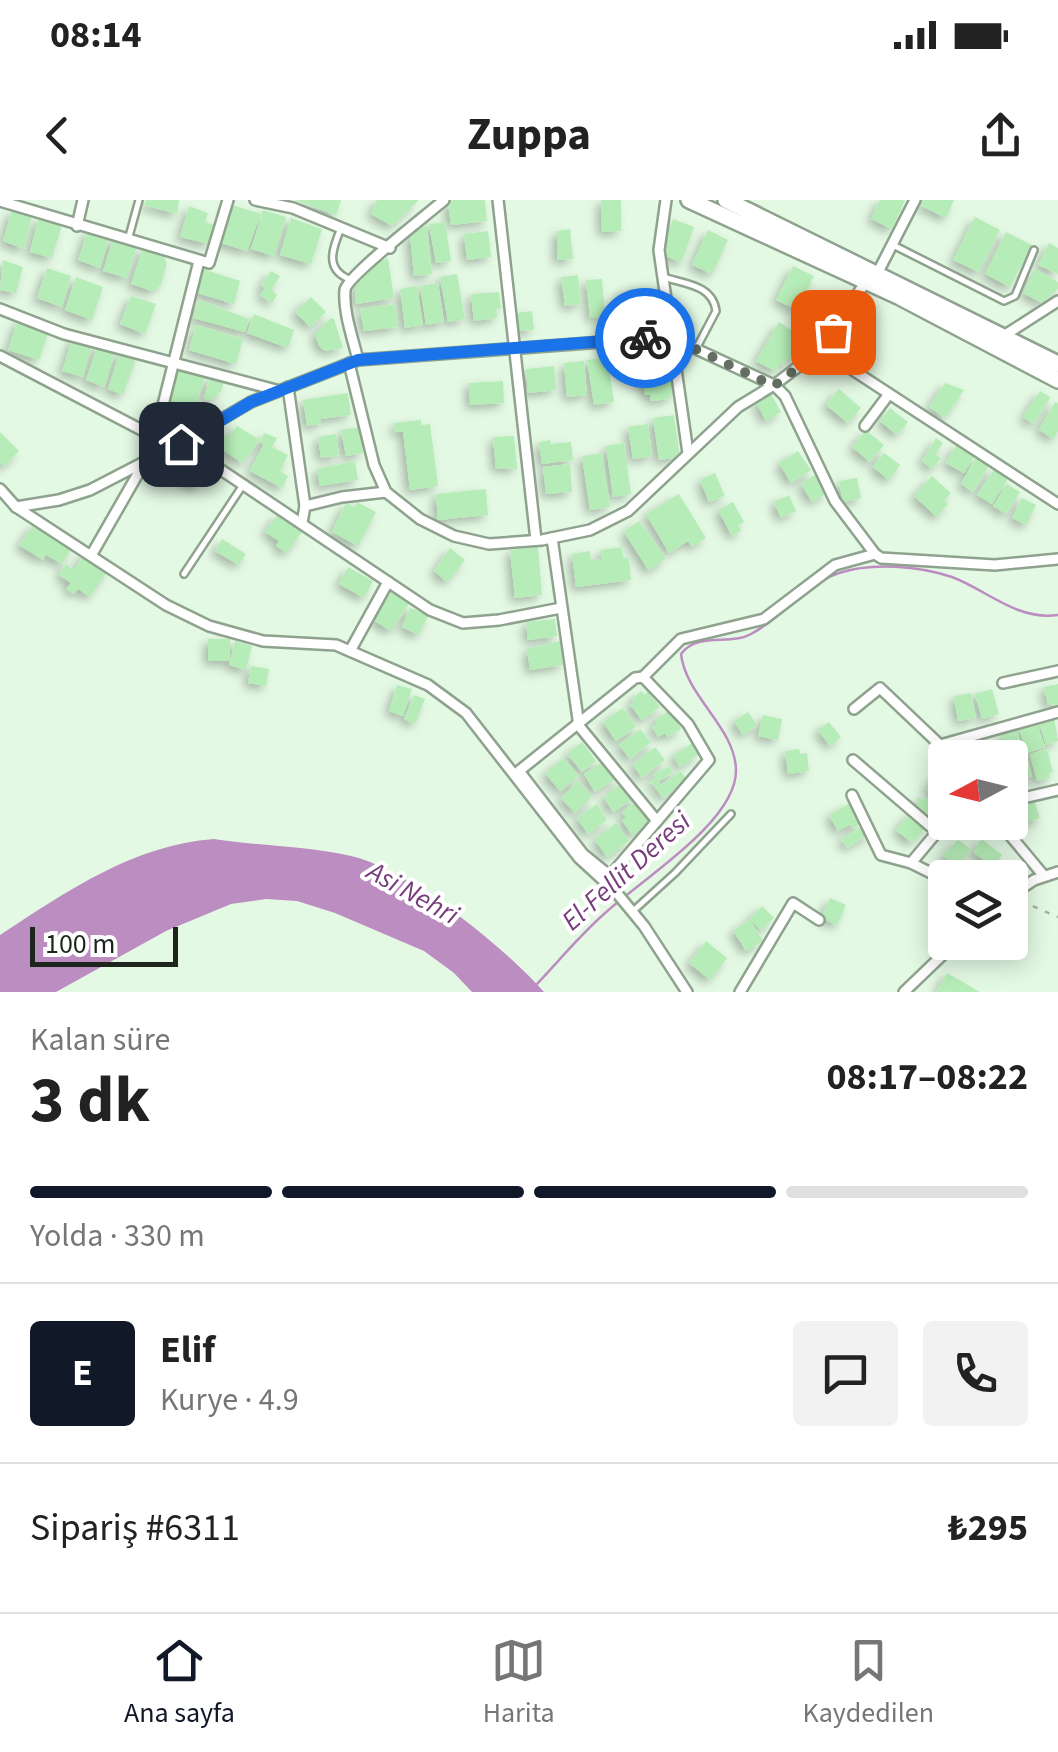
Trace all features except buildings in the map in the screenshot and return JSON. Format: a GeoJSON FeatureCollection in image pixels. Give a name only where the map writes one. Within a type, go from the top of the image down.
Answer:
{"type":"FeatureCollection","features":[{"type":"Feature","properties":{"kind":"main road"},"geometry":{"type":"LineString","coordinates":[[689,200],[1058,364]]}},
{"type":"Feature","properties":{"kind":"main road"},"geometry":{"type":"LineString","coordinates":[[733,201],[1058,380]]}},
{"type":"Feature","properties":{"kind":"street"},"geometry":{"type":"LineString","coordinates":[[77,226],[83,200]]}},
{"type":"Feature","properties":{"kind":"street"},"geometry":{"type":"LineString","coordinates":[[0,201],[24,204],[77,226],[210,264],[228,200]]}},
{"type":"Feature","properties":{"kind":"street"},"geometry":{"type":"LineString","coordinates":[[255,200],[293,208],[390,248]]}},
{"type":"Feature","properties":{"kind":"street"},"geometry":{"type":"LineString","coordinates":[[444,200],[349,279],[345,288],[353,362],[374,466],[386,492],[420,519],[454,536],[489,544],[590,530],[628,510],[738,407],[774,386],[819,348],[871,278],[915,200]]}},
{"type":"Feature","properties":{"kind":"street"},"geometry":{"type":"LineString","coordinates":[[498,200],[536,540]]}},
{"type":"Feature","properties":{"kind":"street"},"geometry":{"type":"LineString","coordinates":[[666,200],[659,250],[688,453]]}},
{"type":"Feature","properties":{"kind":"street"},"geometry":{"type":"LineString","coordinates":[[154,437],[200,261]]}},
{"type":"Feature","properties":{"kind":"street"},"geometry":{"type":"LineString","coordinates":[[1002,337],[1058,300]]}},
{"type":"Feature","properties":{"kind":"street"},"geometry":{"type":"LineString","coordinates":[[0,308],[64,334],[283,389]]}},
{"type":"Feature","properties":{"kind":"street"},"geometry":{"type":"LineString","coordinates":[[16,506],[59,500],[90,490],[181,444],[251,402],[353,362],[670,337],[774,386],[785,396],[835,501],[881,558],[995,565],[1058,560]]}},
{"type":"Feature","properties":{"kind":"street"},"geometry":{"type":"LineString","coordinates":[[819,348],[1058,504]]}},
{"type":"Feature","properties":{"kind":"street"},"geometry":{"type":"LineString","coordinates":[[0,356],[154,437],[165,450]]}},
{"type":"Feature","properties":{"kind":"street"},"geometry":{"type":"LineString","coordinates":[[283,389],[305,506],[302,523]]}},
{"type":"Feature","properties":{"kind":"street"},"geometry":{"type":"LineString","coordinates":[[865,426],[889,394]]}},
{"type":"Feature","properties":{"kind":"street"},"geometry":{"type":"LineString","coordinates":[[181,444],[430,610],[463,623],[561,608]]}},
{"type":"Feature","properties":{"kind":"street"},"geometry":{"type":"LineString","coordinates":[[92,554],[144,462]]}},
{"type":"Feature","properties":{"kind":"street"},"geometry":{"type":"LineString","coordinates":[[0,489],[16,506],[166,606],[209,626],[263,641],[350,650],[428,685],[466,712],[579,858],[618,894],[687,992]]}},
{"type":"Feature","properties":{"kind":"street"},"geometry":{"type":"LineString","coordinates":[[305,506],[342,496],[386,492]]}},
{"type":"Feature","properties":{"kind":"street"},"geometry":{"type":"LineString","coordinates":[[552,538],[579,726],[657,821]]}},
{"type":"Feature","properties":{"kind":"street"},"geometry":{"type":"LineString","coordinates":[[642,677],[688,724],[709,760],[610,876],[584,854],[520,770],[635,678],[642,677],[681,638],[764,619],[834,565],[875,554]]}},
{"type":"Feature","properties":{"kind":"street"},"geometry":{"type":"LineString","coordinates":[[350,650],[388,582]]}},
{"type":"Feature","properties":{"kind":"street"},"geometry":{"type":"LineString","coordinates":[[1003,684],[1058,670]]}},
{"type":"Feature","properties":{"kind":"street"},"geometry":{"type":"LineString","coordinates":[[854,709],[880,688],[935,740]]}},
{"type":"Feature","properties":{"kind":"street"},"geometry":{"type":"LineString","coordinates":[[958,740],[1058,712]]}},
{"type":"Feature","properties":{"kind":"street"},"geometry":{"type":"LineString","coordinates":[[853,760],[937,832],[912,863]]}},
{"type":"Feature","properties":{"kind":"street"},"geometry":{"type":"LineString","coordinates":[[1028,797],[1058,790]]}},
{"type":"Feature","properties":{"kind":"street"},"geometry":{"type":"LineString","coordinates":[[852,795],[881,854],[928,871]]}},
{"type":"Feature","properties":{"kind":"street"},"geometry":{"type":"LineString","coordinates":[[1014,840],[1044,876]]}},
{"type":"Feature","properties":{"kind":"street"},"geometry":{"type":"LineString","coordinates":[[1028,885],[1058,872]]}},
{"type":"Feature","properties":{"kind":"street"},"geometry":{"type":"LineString","coordinates":[[740,992],[793,903],[819,920]]}},
{"type":"Feature","properties":{"kind":"street"},"geometry":{"type":"LineString","coordinates":[[904,992],[937,960]]}},
{"type":"Feature","properties":{"kind":"lane"},"geometry":{"type":"LineString","coordinates":[[128,240],[139,200]]}},
{"type":"Feature","properties":{"kind":"lane"},"geometry":{"type":"LineString","coordinates":[[341,228],[332,249],[332,264],[339,275],[349,279]]}},
{"type":"Feature","properties":{"kind":"lane"},"geometry":{"type":"LineString","coordinates":[[892,245],[1004,301],[1015,296],[1034,250]]}},
{"type":"Feature","properties":{"kind":"lane"},"geometry":{"type":"LineString","coordinates":[[664,277],[709,292],[714,298],[716,311],[696,348]]}},
{"type":"Feature","properties":{"kind":"lane"},"geometry":{"type":"LineString","coordinates":[[184,574],[243,485]]}},
{"type":"Feature","properties":{"kind":"lane"},"geometry":{"type":"LineString","coordinates":[[629,908],[675,873],[731,814]]}},
{"type":"Feature","properties":{"kind":"path"},"geometry":{"type":"LineString","coordinates":[[1028,904],[1058,917]]}},
{"type":"Feature","properties":{"kind":"water","name":"Asi Nehri"},"geometry":{"type":"Polygon","coordinates":[[[214,839],[334,853],[374,864],[455,912],[544,992],[472,992],[424,951],[335,913],[297,901],[266,899],[231,904],[166,931],[56,992],[0,992],[0,935],[78,886],[129,860],[185,843],[214,839]]]}},
{"type":"Feature","properties":{"kind":"waterway","name":"El-Fellit Deresi"},"geometry":{"type":"LineString","coordinates":[[535,986],[595,922],[704,830],[732,790],[734,754],[685,670],[681,654],[688,647],[751,634],[827,578],[866,567],[939,573],[1016,609],[1043,616],[1058,615]]}},
{"type":"Feature","properties":{"kind":"way so far"},"geometry":{"type":"LineString","coordinates":[[645,338],[670,337],[774,386],[811,357],[833,332]]}},
{"type":"Feature","properties":{"kind":"route"},"geometry":{"type":"LineString","coordinates":[[181,444],[251,402],[358,360],[645,338]]}}]}
